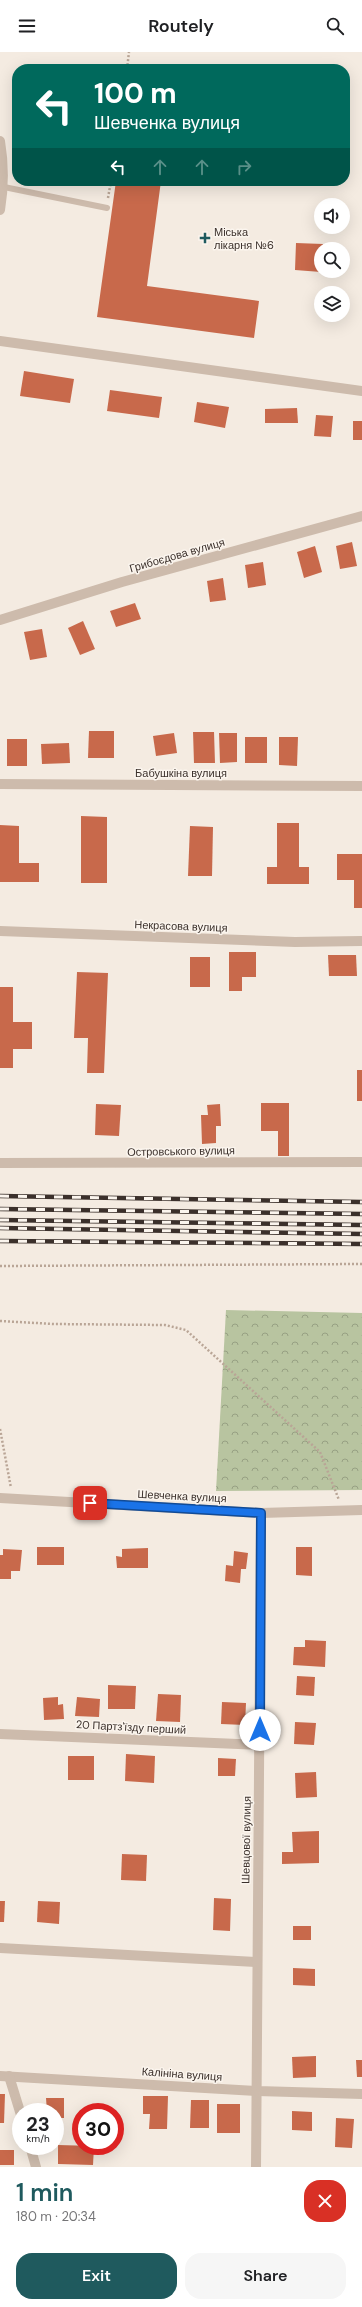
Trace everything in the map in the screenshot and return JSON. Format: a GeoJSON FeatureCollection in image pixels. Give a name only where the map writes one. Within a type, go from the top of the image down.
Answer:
{"type":"FeatureCollection","features":[{"type":"Feature","properties":{"kind":"street"},"geometry":{"type":"LineString","coordinates":[[0,141],[4,167],[4,187],[0,210]]}},
{"type":"Feature","properties":{"kind":"street"},"geometry":{"type":"LineString","coordinates":[[0,341],[362,391]]}},
{"type":"Feature","properties":{"kind":"street","name":"Грибоєдова вулиця"},"geometry":{"type":"LineString","coordinates":[[0,620],[122,582],[362,516]]}},
{"type":"Feature","properties":{"kind":"street","name":"Бабушкіна вулиця"},"geometry":{"type":"LineString","coordinates":[[0,784],[362,786]]}},
{"type":"Feature","properties":{"kind":"street","name":"Некрасова вулиця"},"geometry":{"type":"LineString","coordinates":[[0,931],[295,942],[362,941]]}},
{"type":"Feature","properties":{"kind":"street","name":"Островського вулиця"},"geometry":{"type":"LineString","coordinates":[[0,1163],[362,1162]]}},
{"type":"Feature","properties":{"kind":"street","name":"Шевченка вулиця"},"geometry":{"type":"LineString","coordinates":[[0,1498],[261,1513],[362,1510]]}},
{"type":"Feature","properties":{"kind":"street","name":"Шевцової вулиця"},"geometry":{"type":"LineString","coordinates":[[256,2167],[256,1962],[260,1745],[261,1513]]}},
{"type":"Feature","properties":{"kind":"street","name":"20 Партз'їзду перший"},"geometry":{"type":"LineString","coordinates":[[0,1734],[260,1745]]}},
{"type":"Feature","properties":{"kind":"street"},"geometry":{"type":"LineString","coordinates":[[0,1948],[256,1962]]}},
{"type":"Feature","properties":{"kind":"street"},"geometry":{"type":"LineString","coordinates":[[5,2076],[16,2103]]}},
{"type":"Feature","properties":{"kind":"street","name":"Калініна вулиця"},"geometry":{"type":"LineString","coordinates":[[5,2076],[257,2091],[362,2094]]}},
{"type":"Feature","properties":{"kind":"street"},"geometry":{"type":"LineString","coordinates":[[33,2155],[36,2167]]}},
{"type":"Feature","properties":{"kind":"lane"},"geometry":{"type":"LineString","coordinates":[[4,187],[107,208]]}},
{"type":"Feature","properties":{"kind":"path"},"geometry":{"type":"LineString","coordinates":[[128,64],[129,52]]}},
{"type":"Feature","properties":{"kind":"path"},"geometry":{"type":"LineString","coordinates":[[107,208],[110,186]]}},
{"type":"Feature","properties":{"kind":"path"},"geometry":{"type":"LineString","coordinates":[[0,1266],[362,1264]]}},
{"type":"Feature","properties":{"kind":"path"},"geometry":{"type":"LineString","coordinates":[[0,1321],[54,1324],[165,1324],[186,1330],[320,1452],[344,1510]]}},
{"type":"Feature","properties":{"kind":"path"},"geometry":{"type":"LineString","coordinates":[[0,1429],[13,1498]]}},
{"type":"Feature","properties":{"kind":"green space"},"geometry":{"type":"Polygon","coordinates":[[[226,1310],[362,1313],[362,1490],[216,1491],[226,1310]]]}},
{"type":"Feature","properties":{"kind":"building"},"geometry":{"type":"Polygon","coordinates":[[[115,186],[160,186],[147,286],[259,301],[254,338],[97,317],[115,186]]]}},
{"type":"Feature","properties":{"kind":"building"},"geometry":{"type":"Polygon","coordinates":[[[296,243],[314,244],[314,271],[295,270],[296,243]]]}},
{"type":"Feature","properties":{"kind":"building"},"geometry":{"type":"Polygon","coordinates":[[[24,371],[74,379],[70,403],[20,396],[24,371]]]}},
{"type":"Feature","properties":{"kind":"building"},"geometry":{"type":"Polygon","coordinates":[[[110,390],[162,397],[159,418],[107,411],[110,390]]]}},
{"type":"Feature","properties":{"kind":"building"},"geometry":{"type":"Polygon","coordinates":[[[197,402],[229,407],[225,428],[194,422],[197,402]]]}},
{"type":"Feature","properties":{"kind":"building"},"geometry":{"type":"Polygon","coordinates":[[[297,408],[298,423],[265,423],[265,409],[297,408]]]}},
{"type":"Feature","properties":{"kind":"building"},"geometry":{"type":"Polygon","coordinates":[[[316,415],[333,416],[331,437],[314,436],[316,415]]]}},
{"type":"Feature","properties":{"kind":"building"},"geometry":{"type":"Polygon","coordinates":[[[353,421],[362,421],[362,440],[353,440],[353,421]]]}},
{"type":"Feature","properties":{"kind":"building"},"geometry":{"type":"Polygon","coordinates":[[[352,542],[357,566],[340,569],[336,546],[352,542]]]}},
{"type":"Feature","properties":{"kind":"building"},"geometry":{"type":"Polygon","coordinates":[[[315,546],[322,572],[304,578],[297,552],[315,546]]]}},
{"type":"Feature","properties":{"kind":"building"},"geometry":{"type":"Polygon","coordinates":[[[263,562],[266,585],[248,588],[245,565],[263,562]]]}},
{"type":"Feature","properties":{"kind":"building"},"geometry":{"type":"Polygon","coordinates":[[[223,578],[226,600],[210,602],[207,581],[223,578]]]}},
{"type":"Feature","properties":{"kind":"building"},"geometry":{"type":"Polygon","coordinates":[[[135,603],[141,619],[116,627],[110,611],[135,603]]]}},
{"type":"Feature","properties":{"kind":"building"},"geometry":{"type":"Polygon","coordinates":[[[83,621],[95,649],[80,655],[68,628],[83,621]]]}},
{"type":"Feature","properties":{"kind":"building"},"geometry":{"type":"Polygon","coordinates":[[[42,629],[47,657],[30,660],[24,632],[42,629]]]}},
{"type":"Feature","properties":{"kind":"building"},"geometry":{"type":"Polygon","coordinates":[[[89,731],[114,731],[114,758],[88,758],[89,731]]]}},
{"type":"Feature","properties":{"kind":"building"},"geometry":{"type":"Polygon","coordinates":[[[193,732],[214,732],[215,763],[194,763],[193,732]]]}},
{"type":"Feature","properties":{"kind":"building"},"geometry":{"type":"Polygon","coordinates":[[[174,733],[177,753],[156,756],[153,736],[174,733]]]}},
{"type":"Feature","properties":{"kind":"building"},"geometry":{"type":"Polygon","coordinates":[[[219,733],[237,733],[237,762],[220,763],[219,733]]]}},
{"type":"Feature","properties":{"kind":"building"},"geometry":{"type":"Polygon","coordinates":[[[245,737],[267,737],[267,763],[245,763],[245,737]]]}},
{"type":"Feature","properties":{"kind":"building"},"geometry":{"type":"Polygon","coordinates":[[[279,737],[298,737],[297,766],[279,765],[279,737]]]}},
{"type":"Feature","properties":{"kind":"building"},"geometry":{"type":"Polygon","coordinates":[[[7,739],[27,739],[27,766],[7,766],[7,739]]]}},
{"type":"Feature","properties":{"kind":"building"},"geometry":{"type":"Polygon","coordinates":[[[69,743],[70,763],[42,764],[41,744],[69,743]]]}},
{"type":"Feature","properties":{"kind":"building"},"geometry":{"type":"Polygon","coordinates":[[[81,816],[107,817],[107,883],[81,883],[81,816]]]}},
{"type":"Feature","properties":{"kind":"building"},"geometry":{"type":"Polygon","coordinates":[[[277,823],[299,823],[299,867],[309,867],[309,884],[267,884],[267,867],[277,867],[277,823]]]}},
{"type":"Feature","properties":{"kind":"building"},"geometry":{"type":"Polygon","coordinates":[[[0,825],[19,826],[19,863],[39,863],[39,882],[0,882],[0,825]]]}},
{"type":"Feature","properties":{"kind":"building"},"geometry":{"type":"Polygon","coordinates":[[[190,826],[213,827],[212,876],[188,876],[190,826]]]}},
{"type":"Feature","properties":{"kind":"building"},"geometry":{"type":"Polygon","coordinates":[[[337,854],[362,854],[362,908],[354,908],[354,880],[337,880],[337,854]]]}},
{"type":"Feature","properties":{"kind":"building"},"geometry":{"type":"Polygon","coordinates":[[[229,952],[256,952],[256,977],[242,977],[242,991],[229,991],[229,952]]]}},
{"type":"Feature","properties":{"kind":"building"},"geometry":{"type":"Polygon","coordinates":[[[328,955],[356,955],[357,976],[329,976],[328,955]]]}},
{"type":"Feature","properties":{"kind":"building"},"geometry":{"type":"Polygon","coordinates":[[[190,957],[210,957],[210,987],[190,987],[190,957]]]}},
{"type":"Feature","properties":{"kind":"building"},"geometry":{"type":"Polygon","coordinates":[[[77,972],[108,973],[104,1073],[87,1073],[88,1038],[74,1038],[77,972]]]}},
{"type":"Feature","properties":{"kind":"building"},"geometry":{"type":"Polygon","coordinates":[[[0,987],[13,987],[13,1022],[32,1022],[32,1049],[13,1049],[13,1068],[0,1068],[0,987]]]}},
{"type":"Feature","properties":{"kind":"building"},"geometry":{"type":"Polygon","coordinates":[[[357,1070],[362,1070],[362,1101],[357,1101],[357,1070]]]}},
{"type":"Feature","properties":{"kind":"building"},"geometry":{"type":"Polygon","coordinates":[[[261,1103],[289,1103],[289,1156],[278,1156],[278,1131],[261,1131],[261,1103]]]}},
{"type":"Feature","properties":{"kind":"building"},"geometry":{"type":"Polygon","coordinates":[[[96,1104],[121,1105],[119,1136],[95,1135],[96,1104]]]}},
{"type":"Feature","properties":{"kind":"building"},"geometry":{"type":"Polygon","coordinates":[[[220,1104],[221,1126],[216,1126],[216,1143],[202,1144],[201,1115],[208,1115],[207,1105],[220,1104]]]}},
{"type":"Feature","properties":{"kind":"building"},"geometry":{"type":"Polygon","coordinates":[[[37,1547],[64,1547],[64,1565],[37,1565],[37,1547]]]}},
{"type":"Feature","properties":{"kind":"building"},"geometry":{"type":"Polygon","coordinates":[[[296,1547],[312,1547],[312,1576],[296,1575],[296,1547]]]}},
{"type":"Feature","properties":{"kind":"building"},"geometry":{"type":"Polygon","coordinates":[[[148,1548],[148,1568],[117,1568],[116,1556],[122,1557],[122,1549],[148,1548]]]}},
{"type":"Feature","properties":{"kind":"building"},"geometry":{"type":"Polygon","coordinates":[[[3,1549],[22,1550],[20,1571],[11,1571],[11,1579],[0,1579],[0,1555],[3,1555],[3,1549]]]}},
{"type":"Feature","properties":{"kind":"building"},"geometry":{"type":"Polygon","coordinates":[[[234,1551],[248,1553],[246,1569],[241,1569],[240,1583],[225,1581],[226,1565],[233,1566],[234,1551]]]}},
{"type":"Feature","properties":{"kind":"building"},"geometry":{"type":"Polygon","coordinates":[[[305,1640],[326,1641],[325,1667],[293,1665],[294,1647],[305,1647],[305,1640]]]}},
{"type":"Feature","properties":{"kind":"building"},"geometry":{"type":"Polygon","coordinates":[[[297,1676],[315,1677],[314,1696],[296,1695],[297,1676]]]}},
{"type":"Feature","properties":{"kind":"building"},"geometry":{"type":"Polygon","coordinates":[[[108,1685],[136,1686],[135,1709],[108,1709],[108,1685]]]}},
{"type":"Feature","properties":{"kind":"building"},"geometry":{"type":"Polygon","coordinates":[[[158,1694],[181,1695],[180,1722],[156,1721],[158,1694]]]}},
{"type":"Feature","properties":{"kind":"building"},"geometry":{"type":"Polygon","coordinates":[[[58,1697],[58,1705],[63,1704],[64,1719],[44,1720],[43,1698],[58,1697]]]}},
{"type":"Feature","properties":{"kind":"building"},"geometry":{"type":"Polygon","coordinates":[[[77,1697],[100,1699],[99,1717],[75,1716],[77,1697]]]}},
{"type":"Feature","properties":{"kind":"building"},"geometry":{"type":"Polygon","coordinates":[[[222,1702],[246,1703],[245,1725],[221,1724],[222,1702]]]}},
{"type":"Feature","properties":{"kind":"building"},"geometry":{"type":"Polygon","coordinates":[[[295,1722],[316,1723],[314,1745],[294,1744],[295,1722]]]}},
{"type":"Feature","properties":{"kind":"building"},"geometry":{"type":"Polygon","coordinates":[[[126,1754],[155,1756],[154,1783],[125,1781],[126,1754]]]}},
{"type":"Feature","properties":{"kind":"building"},"geometry":{"type":"Polygon","coordinates":[[[68,1756],[94,1756],[94,1780],[68,1780],[68,1756]]]}},
{"type":"Feature","properties":{"kind":"building"},"geometry":{"type":"Polygon","coordinates":[[[218,1758],[236,1759],[235,1776],[218,1776],[218,1758]]]}},
{"type":"Feature","properties":{"kind":"building"},"geometry":{"type":"Polygon","coordinates":[[[316,1772],[317,1797],[296,1798],[295,1773],[316,1772]]]}},
{"type":"Feature","properties":{"kind":"building"},"geometry":{"type":"Polygon","coordinates":[[[319,1831],[319,1863],[282,1864],[282,1852],[293,1852],[292,1832],[319,1831]]]}},
{"type":"Feature","properties":{"kind":"building"},"geometry":{"type":"Polygon","coordinates":[[[122,1854],[147,1855],[146,1881],[121,1880],[122,1854]]]}},
{"type":"Feature","properties":{"kind":"building"},"geometry":{"type":"Polygon","coordinates":[[[214,1898],[231,1899],[230,1931],[213,1930],[214,1898]]]}},
{"type":"Feature","properties":{"kind":"building"},"geometry":{"type":"Polygon","coordinates":[[[0,1901],[5,1901],[4,1922],[0,1922],[0,1901]]]}},
{"type":"Feature","properties":{"kind":"building"},"geometry":{"type":"Polygon","coordinates":[[[38,1901],[60,1902],[59,1924],[37,1922],[38,1901]]]}},
{"type":"Feature","properties":{"kind":"building"},"geometry":{"type":"Polygon","coordinates":[[[293,1926],[311,1926],[311,1940],[293,1940],[293,1926]]]}},
{"type":"Feature","properties":{"kind":"building"},"geometry":{"type":"Polygon","coordinates":[[[293,1968],[315,1969],[315,1986],[293,1985],[293,1968]]]}},
{"type":"Feature","properties":{"kind":"building"},"geometry":{"type":"Polygon","coordinates":[[[316,2056],[316,2077],[293,2078],[292,2057],[316,2056]]]}},
{"type":"Feature","properties":{"kind":"building"},"geometry":{"type":"Polygon","coordinates":[[[356,2060],[362,2060],[362,2077],[357,2077],[356,2060]]]}},
{"type":"Feature","properties":{"kind":"building"},"geometry":{"type":"Polygon","coordinates":[[[0,2094],[5,2094],[4,2123],[0,2123],[0,2094]]]}},
{"type":"Feature","properties":{"kind":"building"},"geometry":{"type":"Polygon","coordinates":[[[143,2096],[168,2096],[167,2129],[149,2129],[150,2114],[143,2114],[143,2096]]]}},
{"type":"Feature","properties":{"kind":"building"},"geometry":{"type":"Polygon","coordinates":[[[46,2098],[64,2098],[64,2103],[46,2103],[46,2098]]]}},
{"type":"Feature","properties":{"kind":"building"},"geometry":{"type":"Polygon","coordinates":[[[191,2100],[209,2100],[209,2128],[190,2128],[191,2100]]]}},
{"type":"Feature","properties":{"kind":"building"},"geometry":{"type":"Polygon","coordinates":[[[217,2104],[240,2104],[240,2133],[217,2133],[217,2104]]]}},
{"type":"Feature","properties":{"kind":"building"},"geometry":{"type":"Polygon","coordinates":[[[292,2111],[312,2112],[312,2131],[292,2130],[292,2111]]]}},
{"type":"Feature","properties":{"kind":"building"},"geometry":{"type":"Polygon","coordinates":[[[336,2118],[354,2119],[352,2148],[335,2147],[336,2118]]]}},
{"type":"Feature","properties":{"kind":"building"},"geometry":{"type":"Polygon","coordinates":[[[64,2145],[72,2145],[72,2155],[94,2155],[93,2165],[58,2164],[58,2155],[64,2155],[64,2145]]]}},
{"type":"Feature","properties":{"kind":"building"},"geometry":{"type":"Polygon","coordinates":[[[0,2150],[12,2150],[12,2155],[14,2155],[14,2165],[0,2165],[0,2150]]]}},
{"type":"Feature","properties":{"kind":"railway"},"geometry":{"type":"LineString","coordinates":[[0,1196],[362,1202]]}},
{"type":"Feature","properties":{"kind":"railway"},"geometry":{"type":"LineString","coordinates":[[0,1209],[362,1214]]}},
{"type":"Feature","properties":{"kind":"railway"},"geometry":{"type":"LineString","coordinates":[[0,1220],[362,1225]]}},
{"type":"Feature","properties":{"kind":"railway"},"geometry":{"type":"LineString","coordinates":[[0,1228],[362,1234]]}},
{"type":"Feature","properties":{"kind":"railway"},"geometry":{"type":"LineString","coordinates":[[0,1241],[362,1244]]}},
{"type":"Feature","properties":{"kind":"place","name":"Міська лікарня №6"},"geometry":{"type":"Point","coordinates":[205,238]}},
{"type":"Feature","properties":{"kind":"route"},"geometry":{"type":"LineString","coordinates":[[90,1503],[261,1513],[260,1730]]}}]}
